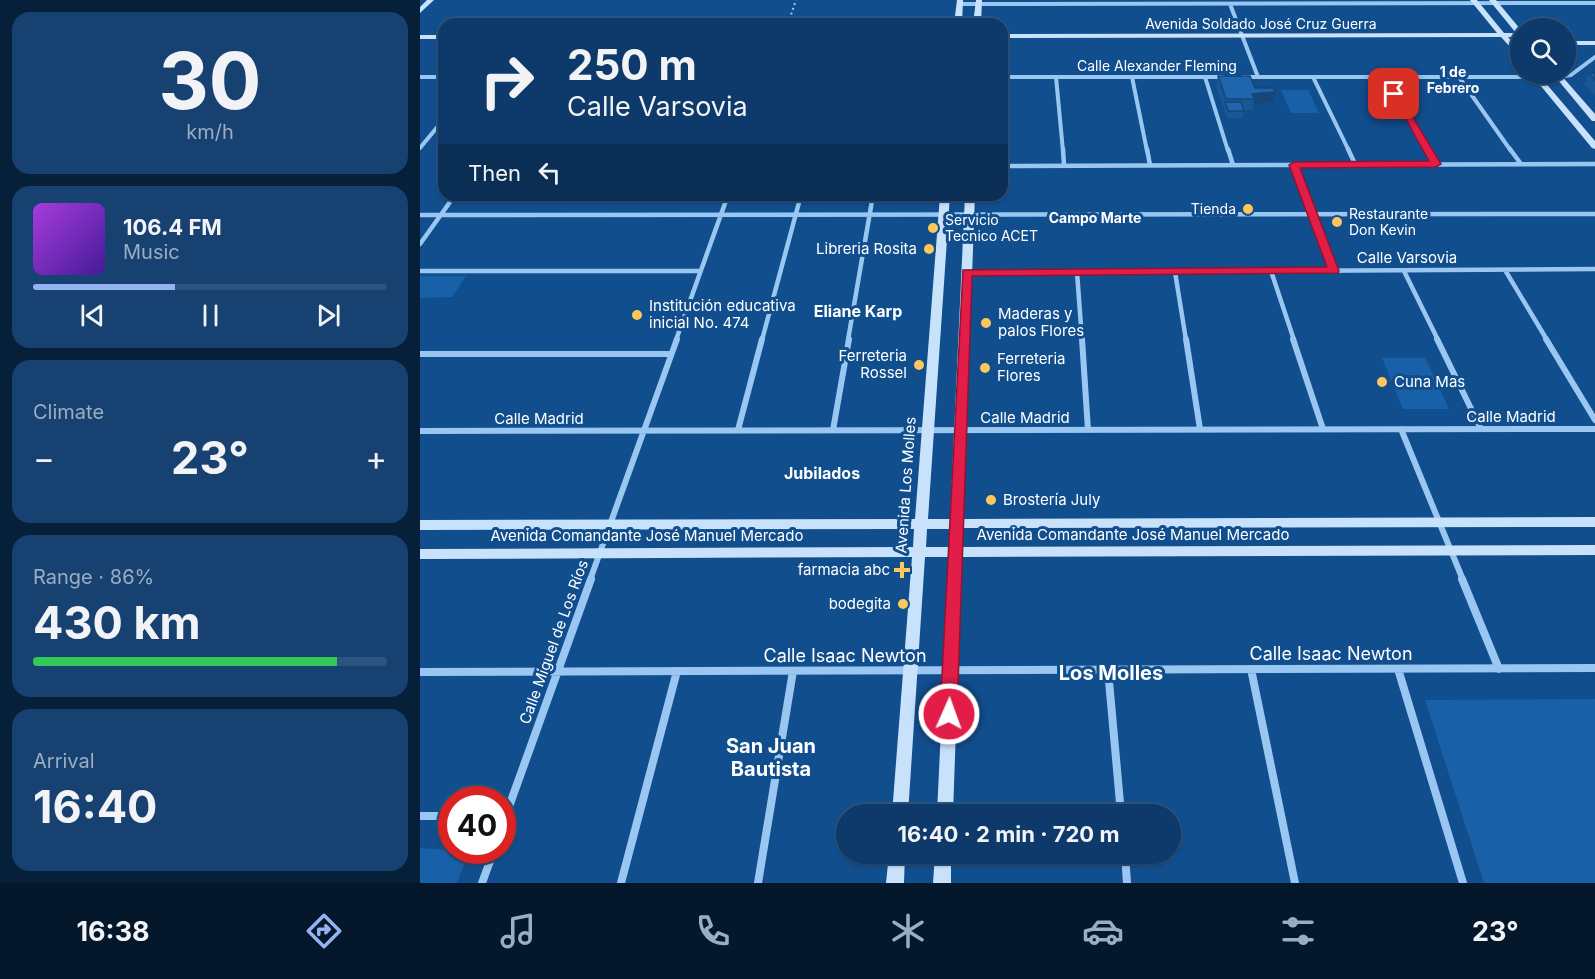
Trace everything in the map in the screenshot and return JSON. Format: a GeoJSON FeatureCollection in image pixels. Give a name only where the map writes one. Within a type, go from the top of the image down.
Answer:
{"type":"FeatureCollection","features":[{"type":"Feature","properties":{"kind":"street"},"geometry":{"type":"LineString","coordinates":[[420,11],[431,0]]}},
{"type":"Feature","properties":{"kind":"street"},"geometry":{"type":"LineString","coordinates":[[958,18],[959,2],[1595,3]]}},
{"type":"Feature","properties":{"kind":"street"},"geometry":{"type":"LineString","coordinates":[[978,18],[979,2]]}},
{"type":"Feature","properties":{"kind":"street"},"geometry":{"type":"LineString","coordinates":[[1474,2],[1509,43]]}},
{"type":"Feature","properties":{"kind":"street"},"geometry":{"type":"LineString","coordinates":[[1493,2],[1510,21]]}},
{"type":"Feature","properties":{"kind":"street"},"geometry":{"type":"LineString","coordinates":[[1230,4],[1258,77]]}},
{"type":"Feature","properties":{"kind":"street","name":"Avenida Soldado José Cruz Guerra"},"geometry":{"type":"LineString","coordinates":[[1008,44],[1510,35]]}},
{"type":"Feature","properties":{"kind":"street"},"geometry":{"type":"LineString","coordinates":[[1576,35],[1595,35]]}},
{"type":"Feature","properties":{"kind":"street","name":"Avenida Soldado José Cruz Guerra"},"geometry":{"type":"LineString","coordinates":[[1008,36],[1509,43]]}},
{"type":"Feature","properties":{"kind":"street"},"geometry":{"type":"LineString","coordinates":[[420,37],[438,37]]}},
{"type":"Feature","properties":{"kind":"street"},"geometry":{"type":"LineString","coordinates":[[1576,43],[1595,43]]}},
{"type":"Feature","properties":{"kind":"street"},"geometry":{"type":"LineString","coordinates":[[420,45],[438,45]]}},
{"type":"Feature","properties":{"kind":"street","name":"Calle Alexander Fleming"},"geometry":{"type":"LineString","coordinates":[[1576,71],[1595,57]]}},
{"type":"Feature","properties":{"kind":"street","name":"Calle Alexander Fleming"},"geometry":{"type":"LineString","coordinates":[[1237,77],[1510,76]]}},
{"type":"Feature","properties":{"kind":"street"},"geometry":{"type":"LineString","coordinates":[[420,77],[438,77]]}},
{"type":"Feature","properties":{"kind":"street","name":"Calle Alexander Fleming"},"geometry":{"type":"LineString","coordinates":[[1008,77],[1227,77]]}},
{"type":"Feature","properties":{"kind":"street"},"geometry":{"type":"LineString","coordinates":[[1056,77],[1064,165]]}},
{"type":"Feature","properties":{"kind":"street"},"geometry":{"type":"LineString","coordinates":[[1132,77],[1150,165]]}},
{"type":"Feature","properties":{"kind":"street"},"geometry":{"type":"LineString","coordinates":[[1205,77],[1233,165]]}},
{"type":"Feature","properties":{"kind":"street"},"geometry":{"type":"LineString","coordinates":[[1313,77],[1355,164]]}},
{"type":"Feature","properties":{"kind":"street"},"geometry":{"type":"LineString","coordinates":[[1384,77],[1436,164]]}},
{"type":"Feature","properties":{"kind":"street"},"geometry":{"type":"LineString","coordinates":[[1459,77],[1521,164]]}},
{"type":"Feature","properties":{"kind":"street"},"geometry":{"type":"LineString","coordinates":[[1543,84],[1595,146]]}},
{"type":"Feature","properties":{"kind":"street"},"geometry":{"type":"LineString","coordinates":[[1565,84],[1595,119]]}},
{"type":"Feature","properties":{"kind":"street"},"geometry":{"type":"LineString","coordinates":[[420,148],[438,126]]}},
{"type":"Feature","properties":{"kind":"street"},"geometry":{"type":"LineString","coordinates":[[1008,166],[1595,164]]}},
{"type":"Feature","properties":{"kind":"street"},"geometry":{"type":"LineString","coordinates":[[1294,165],[1334,271]]}},
{"type":"Feature","properties":{"kind":"street"},"geometry":{"type":"LineString","coordinates":[[420,244],[450,201]]}},
{"type":"Feature","properties":{"kind":"street","name":"Calle Miguel de Los Ríos"},"geometry":{"type":"LineString","coordinates":[[515,786],[726,201]]}},
{"type":"Feature","properties":{"kind":"street"},"geometry":{"type":"LineString","coordinates":[[738,430],[800,201]]}},
{"type":"Feature","properties":{"kind":"street"},"geometry":{"type":"LineString","coordinates":[[833,430],[872,201]]}},
{"type":"Feature","properties":{"kind":"street","name":"Avenida Los Molles"},"geometry":{"type":"LineString","coordinates":[[901,804],[945,201]]}},
{"type":"Feature","properties":{"kind":"street"},"geometry":{"type":"LineString","coordinates":[[945,804],[970,201]]}},
{"type":"Feature","properties":{"kind":"street"},"geometry":{"type":"LineString","coordinates":[[420,215],[1595,214]]}},
{"type":"Feature","properties":{"kind":"street","name":"Calle Varsovia"},"geometry":{"type":"LineString","coordinates":[[967,273],[1595,269]]}},
{"type":"Feature","properties":{"kind":"street"},"geometry":{"type":"LineString","coordinates":[[1404,270],[1481,429]]}},
{"type":"Feature","properties":{"kind":"street"},"geometry":{"type":"LineString","coordinates":[[1505,270],[1595,420]]}},
{"type":"Feature","properties":{"kind":"street"},"geometry":{"type":"LineString","coordinates":[[420,271],[700,271]]}},
{"type":"Feature","properties":{"kind":"street"},"geometry":{"type":"LineString","coordinates":[[1271,271],[1323,429]]}},
{"type":"Feature","properties":{"kind":"street"},"geometry":{"type":"LineString","coordinates":[[1077,272],[1088,430]]}},
{"type":"Feature","properties":{"kind":"street"},"geometry":{"type":"LineString","coordinates":[[1175,272],[1200,429]]}},
{"type":"Feature","properties":{"kind":"street"},"geometry":{"type":"LineString","coordinates":[[420,354],[671,354]]}},
{"type":"Feature","properties":{"kind":"street"},"geometry":{"type":"LineString","coordinates":[[1401,429],[1498,669]]}},
{"type":"Feature","properties":{"kind":"street","name":"Calle Madrid"},"geometry":{"type":"LineString","coordinates":[[420,431],[1595,429]]}},
{"type":"Feature","properties":{"kind":"street","name":"Avenida Comandante José Manuel Mercado"},"geometry":{"type":"LineString","coordinates":[[420,525],[1595,522]]}},
{"type":"Feature","properties":{"kind":"street","name":"Avenida Comandante José Manuel Mercado"},"geometry":{"type":"LineString","coordinates":[[420,554],[1595,550]]}},
{"type":"Feature","properties":{"kind":"street","name":"Calle Isaac Newton"},"geometry":{"type":"LineString","coordinates":[[420,672],[1595,668]]}},
{"type":"Feature","properties":{"kind":"street"},"geometry":{"type":"LineString","coordinates":[[1251,669],[1295,883]]}},
{"type":"Feature","properties":{"kind":"street"},"geometry":{"type":"LineString","coordinates":[[1398,669],[1463,883]]}},
{"type":"Feature","properties":{"kind":"street"},"geometry":{"type":"LineString","coordinates":[[1108,670],[1120,804]]}},
{"type":"Feature","properties":{"kind":"street"},"geometry":{"type":"LineString","coordinates":[[621,883],[677,671]]}},
{"type":"Feature","properties":{"kind":"street"},"geometry":{"type":"LineString","coordinates":[[758,883],[793,671]]}},
{"type":"Feature","properties":{"kind":"street"},"geometry":{"type":"LineString","coordinates":[[420,816],[438,816]]}},
{"type":"Feature","properties":{"kind":"street"},"geometry":{"type":"LineString","coordinates":[[482,883],[489,864]]}},
{"type":"Feature","properties":{"kind":"street"},"geometry":{"type":"LineString","coordinates":[[895,883],[896,864]]}},
{"type":"Feature","properties":{"kind":"street"},"geometry":{"type":"LineString","coordinates":[[942,883],[943,864]]}},
{"type":"Feature","properties":{"kind":"street"},"geometry":{"type":"LineString","coordinates":[[1126,864],[1127,883]]}},
{"type":"Feature","properties":{"kind":"path"},"geometry":{"type":"LineString","coordinates":[[790,18],[796,0]]}},
{"type":"Feature","properties":{"kind":"shaded area"},"geometry":{"type":"Polygon","coordinates":[[[1281,90],[1308,90],[1319,113],[1291,113],[1281,90]]]}},
{"type":"Feature","properties":{"kind":"shaded area"},"geometry":{"type":"Polygon","coordinates":[[[420,276],[466,276],[452,297],[420,298],[420,276]]]}},
{"type":"Feature","properties":{"kind":"shaded area"},"geometry":{"type":"Polygon","coordinates":[[[1382,358],[1425,358],[1449,409],[1403,409],[1382,358]]]}},
{"type":"Feature","properties":{"kind":"shaded area"},"geometry":{"type":"Polygon","coordinates":[[[1595,699],[1595,883],[1484,883],[1425,700],[1595,699]]]}},
{"type":"Feature","properties":{"kind":"shaded area"},"geometry":{"type":"Polygon","coordinates":[[[420,848],[438,849],[438,864],[464,864],[457,883],[420,883],[420,848]]]}},
{"type":"Feature","properties":{"kind":"building"},"geometry":{"type":"Polygon","coordinates":[[[1218,76],[1250,76],[1255,88],[1273,88],[1275,92],[1252,94],[1254,99],[1226,99],[1218,76]]]}},
{"type":"Feature","properties":{"kind":"building"},"geometry":{"type":"Polygon","coordinates":[[[1225,102],[1241,102],[1244,111],[1228,111],[1225,102]]]}},
{"type":"Feature","properties":{"kind":"place","name":"Tienda"},"geometry":{"type":"Point","coordinates":[1248,209]}},
{"type":"Feature","properties":{"kind":"place","name":"Restaurante Don Kevin"},"geometry":{"type":"Point","coordinates":[1337,222]}},
{"type":"Feature","properties":{"kind":"place","name":"Servicio Tecnico ACET"},"geometry":{"type":"Point","coordinates":[933,228]}},
{"type":"Feature","properties":{"kind":"place","name":"Libreria Rosita"},"geometry":{"type":"Point","coordinates":[929,249]}},
{"type":"Feature","properties":{"kind":"place","name":"Institución educativa inicial No. 474"},"geometry":{"type":"Point","coordinates":[637,315]}},
{"type":"Feature","properties":{"kind":"place","name":"Maderas y palos Flores"},"geometry":{"type":"Point","coordinates":[986,323]}},
{"type":"Feature","properties":{"kind":"place","name":"Ferreteria Rossel"},"geometry":{"type":"Point","coordinates":[919,365]}},
{"type":"Feature","properties":{"kind":"place","name":"Ferreteria Flores"},"geometry":{"type":"Point","coordinates":[985,368]}},
{"type":"Feature","properties":{"kind":"place","name":"Cuna Mas"},"geometry":{"type":"Point","coordinates":[1382,382]}},
{"type":"Feature","properties":{"kind":"place","name":"Brostería July"},"geometry":{"type":"Point","coordinates":[991,500]}},
{"type":"Feature","properties":{"kind":"place","name":"farmacia abc"},"geometry":{"type":"Point","coordinates":[902,570]}},
{"type":"Feature","properties":{"kind":"place","name":"bodegita"},"geometry":{"type":"Point","coordinates":[903,604]}},
{"type":"Feature","properties":{"kind":"district","name":"1 de Febrero"},"geometry":{"type":"Point","coordinates":[1453,80]}},
{"type":"Feature","properties":{"kind":"district","name":"Campo Marte"},"geometry":{"type":"Point","coordinates":[1095,218]}},
{"type":"Feature","properties":{"kind":"district","name":"Eliane Karp"},"geometry":{"type":"Point","coordinates":[858,311]}},
{"type":"Feature","properties":{"kind":"district","name":"Jubilados"},"geometry":{"type":"Point","coordinates":[822,473]}},
{"type":"Feature","properties":{"kind":"district","name":"Los Molles"},"geometry":{"type":"Point","coordinates":[1111,673]}},
{"type":"Feature","properties":{"kind":"district","name":"San Juan Bautista"},"geometry":{"type":"Point","coordinates":[771,758]}},
{"type":"Feature","properties":{"kind":"route"},"geometry":{"type":"LineString","coordinates":[[949,714],[967,273],[1334,271],[1294,165],[1436,164],[1394,94]]}}]}
